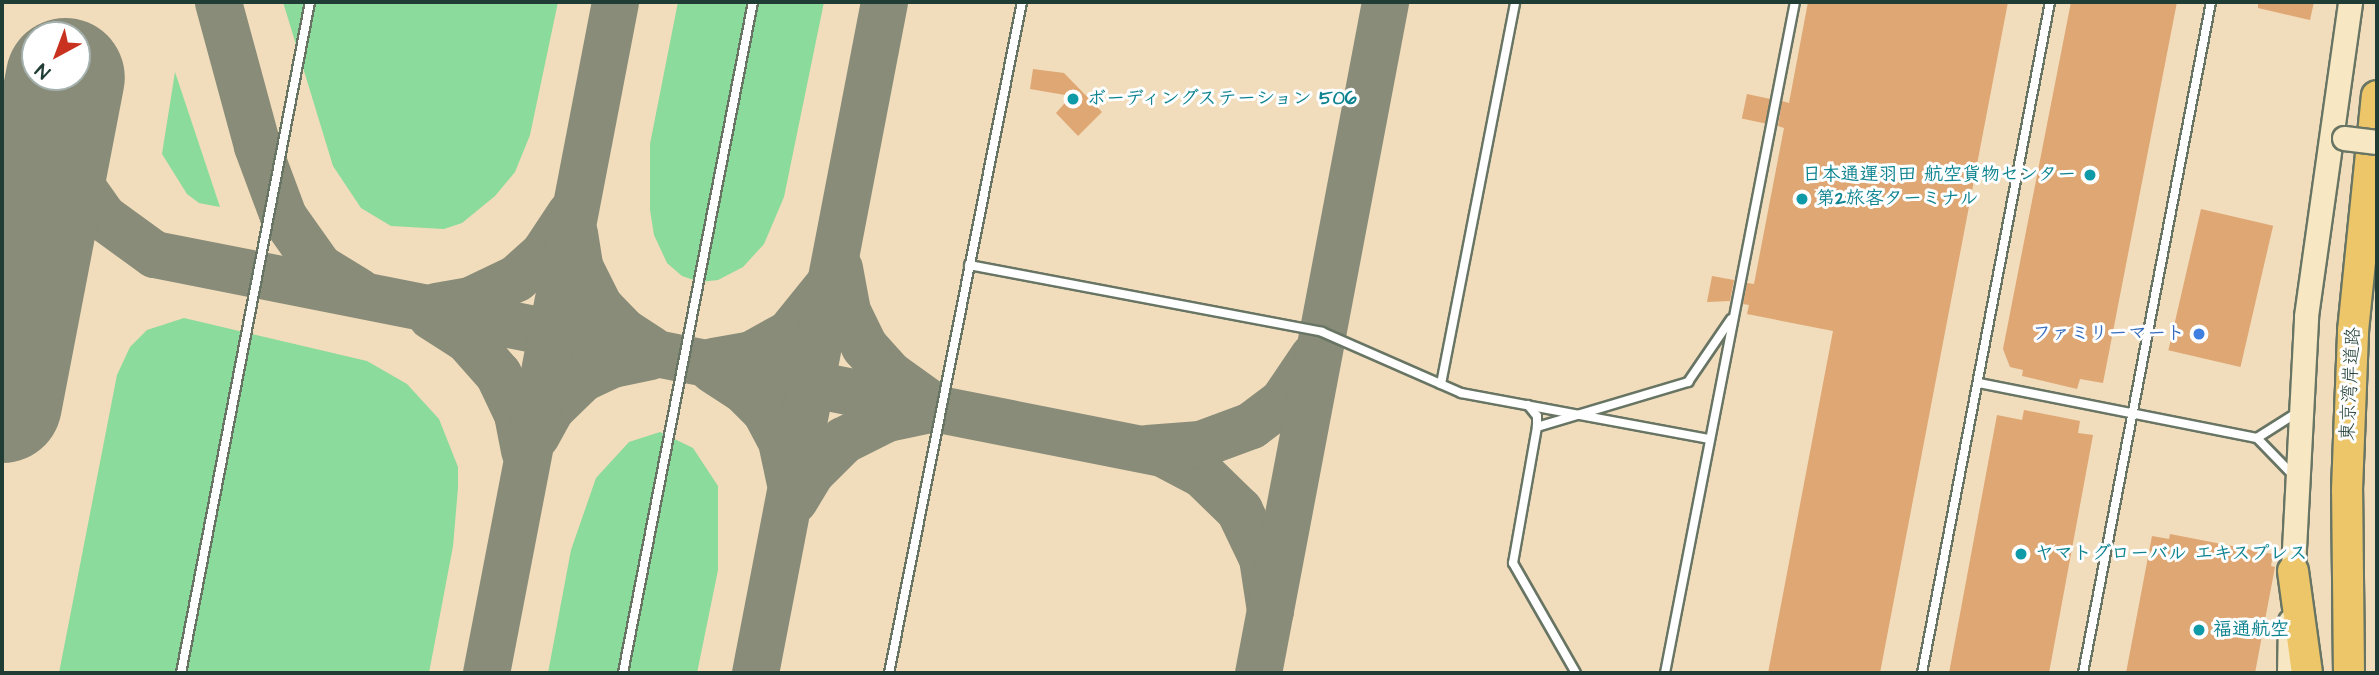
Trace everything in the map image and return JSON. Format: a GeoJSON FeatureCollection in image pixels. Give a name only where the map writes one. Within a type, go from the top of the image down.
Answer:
{"type":"FeatureCollection","features":[{"type":"Feature","properties":{"kind":"highway","name":"東京湾岸道路"},"geometry":{"type":"LineString","coordinates":[[2349,673],[2346,502],[2353,331],[2377,96]]}},
{"type":"Feature","properties":{"kind":"highway"},"geometry":{"type":"LineString","coordinates":[[2293,571],[2307,673]]}},
{"type":"Feature","properties":{"kind":"street"},"geometry":{"type":"LineString","coordinates":[[2289,673],[2306,316],[2340,132],[2350,2]]}},
{"type":"Feature","properties":{"kind":"street"},"geometry":{"type":"LineString","coordinates":[[2340,132],[2377,131]]}},
{"type":"Feature","properties":{"kind":"street"},"geometry":{"type":"LineString","coordinates":[[2340,132],[2377,142]]}},
{"type":"Feature","properties":{"kind":"lane"},"geometry":{"type":"LineString","coordinates":[[181,673],[310,2]]}},
{"type":"Feature","properties":{"kind":"lane"},"geometry":{"type":"LineString","coordinates":[[623,673],[753,2]]}},
{"type":"Feature","properties":{"kind":"lane"},"geometry":{"type":"LineString","coordinates":[[889,673],[1022,2]]}},
{"type":"Feature","properties":{"kind":"lane"},"geometry":{"type":"LineString","coordinates":[[1441,384],[1515,2]]}},
{"type":"Feature","properties":{"kind":"lane"},"geometry":{"type":"LineString","coordinates":[[1664,673],[1795,2]]}},
{"type":"Feature","properties":{"kind":"lane"},"geometry":{"type":"LineString","coordinates":[[1922,673],[2050,2]]}},
{"type":"Feature","properties":{"kind":"lane"},"geometry":{"type":"LineString","coordinates":[[2083,673],[2211,2]]}},
{"type":"Feature","properties":{"kind":"lane"},"geometry":{"type":"LineString","coordinates":[[969,265],[1322,331],[1461,393],[1710,439]]}},
{"type":"Feature","properties":{"kind":"lane"},"geometry":{"type":"LineString","coordinates":[[1537,427],[1688,382],[1713,352],[1735,313]]}},
{"type":"Feature","properties":{"kind":"lane"},"geometry":{"type":"LineString","coordinates":[[1979,383],[2132,416],[2257,438],[2287,464],[2298,491]]}},
{"type":"Feature","properties":{"kind":"lane"},"geometry":{"type":"LineString","coordinates":[[2257,438],[2290,420],[2303,400]]}},
{"type":"Feature","properties":{"kind":"lane"},"geometry":{"type":"LineString","coordinates":[[1528,405],[1537,416],[1537,427],[1513,563],[1576,673]]}},
{"type":"Feature","properties":{"kind":"green space"},"geometry":{"type":"Polygon","coordinates":[[[283,2],[558,2],[530,135],[515,172],[495,196],[462,223],[444,229],[391,226],[361,208],[333,166],[283,2]]]}},
{"type":"Feature","properties":{"kind":"green space"},"geometry":{"type":"Polygon","coordinates":[[[678,2],[824,2],[784,197],[764,244],[743,267],[718,280],[700,282],[682,276],[667,263],[654,235],[650,210],[650,144],[678,2]]]}},
{"type":"Feature","properties":{"kind":"green space"},"geometry":{"type":"Polygon","coordinates":[[[175,72],[220,207],[199,203],[187,194],[162,154],[175,72]]]}},
{"type":"Feature","properties":{"kind":"green space"},"geometry":{"type":"Polygon","coordinates":[[[184,318],[367,361],[407,384],[439,419],[458,467],[458,488],[453,546],[429,673],[59,673],[117,375],[130,347],[147,330],[184,318]]]}},
{"type":"Feature","properties":{"kind":"green space"},"geometry":{"type":"Polygon","coordinates":[[[660,432],[693,448],[718,486],[718,570],[697,673],[548,673],[571,550],[596,478],[629,442],[660,432]]]}},
{"type":"Feature","properties":{"kind":"building"},"geometry":{"type":"Polygon","coordinates":[[[1808,2],[2008,2],[1880,673],[1768,673],[1833,331],[1747,314],[1749,305],[1743,304],[1747,283],[1754,284],[1784,128],[1778,126],[1782,101],[1789,103],[1808,2]]]}},
{"type":"Feature","properties":{"kind":"building","name":"日本通運羽田 航空貨物センター"},"geometry":{"type":"Polygon","coordinates":[[[2071,2],[2177,2],[2103,383],[2080,379],[2077,389],[2022,376],[2023,370],[2010,367],[2003,349],[2071,2]]]}},
{"type":"Feature","properties":{"kind":"building"},"geometry":{"type":"Polygon","coordinates":[[[2258,2],[2314,2],[2310,20],[2258,8],[2258,2]]]}},
{"type":"Feature","properties":{"kind":"building","name":"ボーディングステーション 506"},"geometry":{"type":"Polygon","coordinates":[[[1033,69],[1064,73],[1102,112],[1078,136],[1056,113],[1071,96],[1030,89],[1033,69]]]}},
{"type":"Feature","properties":{"kind":"building"},"geometry":{"type":"Polygon","coordinates":[[[1747,94],[1770,99],[1765,123],[1742,118],[1747,94]]]}},
{"type":"Feature","properties":{"kind":"building"},"geometry":{"type":"Polygon","coordinates":[[[2201,209],[2273,226],[2240,367],[2168,350],[2201,209]]]}},
{"type":"Feature","properties":{"kind":"building"},"geometry":{"type":"Polygon","coordinates":[[[1712,276],[1734,280],[1730,301],[1707,302],[1712,276]]]}},
{"type":"Feature","properties":{"kind":"building","name":"ヤマトグローバル エキスプレス"},"geometry":{"type":"Polygon","coordinates":[[[2024,410],[2080,421],[2078,433],[2093,435],[2049,673],[1949,673],[1997,415],[2022,420],[2024,410]]]}},
{"type":"Feature","properties":{"kind":"building","name":"福通航空"},"geometry":{"type":"Polygon","coordinates":[[[2170,534],[2273,554],[2271,566],[2275,567],[2255,673],[2126,673],[2152,536],[2169,539],[2170,534]]]}},
{"type":"Feature","properties":{"kind":"taxiway"},"geometry":{"type":"LineString","coordinates":[[218,2],[257,146],[283,216],[319,267],[358,291]]}},
{"type":"Feature","properties":{"kind":"taxiway"},"geometry":{"type":"LineString","coordinates":[[486,673],[615,2]]}},
{"type":"Feature","properties":{"kind":"taxiway"},"geometry":{"type":"LineString","coordinates":[[755,673],[884,2]]}},
{"type":"Feature","properties":{"kind":"taxiway"},"geometry":{"type":"LineString","coordinates":[[1258,673],[1385,2]]}},
{"type":"Feature","properties":{"kind":"taxiway"},"geometry":{"type":"LineString","coordinates":[[60,100],[64,144],[79,183],[103,217],[154,254],[1162,453],[1202,474],[1239,510],[1262,558],[1270,610]]}},
{"type":"Feature","properties":{"kind":"taxiway"},"geometry":{"type":"LineString","coordinates":[[436,306],[470,300],[516,278],[543,254],[570,213]]}},
{"type":"Feature","properties":{"kind":"taxiway"},"geometry":{"type":"LineString","coordinates":[[574,233],[579,266],[599,306],[623,331],[651,349]]}},
{"type":"Feature","properties":{"kind":"taxiway"},"geometry":{"type":"LineString","coordinates":[[839,268],[847,311],[864,346],[888,373],[927,401]]}},
{"type":"Feature","properties":{"kind":"taxiway"},"geometry":{"type":"LineString","coordinates":[[713,361],[751,354],[789,333],[827,286]]}},
{"type":"Feature","properties":{"kind":"taxiway"},"geometry":{"type":"LineString","coordinates":[[431,316],[467,339],[498,374],[517,414],[524,450]]}},
{"type":"Feature","properties":{"kind":"taxiway"},"geometry":{"type":"LineString","coordinates":[[536,435],[551,408],[582,378],[612,364],[650,356]]}},
{"type":"Feature","properties":{"kind":"taxiway"},"geometry":{"type":"LineString","coordinates":[[1147,448],[1200,444],[1251,425],[1282,402],[1313,356]]}},
{"type":"Feature","properties":{"kind":"taxiway"},"geometry":{"type":"LineString","coordinates":[[712,369],[744,390],[765,411],[781,441],[789,480]]}},
{"type":"Feature","properties":{"kind":"taxiway"},"geometry":{"type":"LineString","coordinates":[[794,500],[810,473],[843,440],[887,418],[926,410]]}},
{"type":"Feature","properties":{"kind":"runway"},"geometry":{"type":"LineString","coordinates":[[2,403],[62,91]]}},
{"type":"Feature","properties":{"kind":"place","name":"ボーディングステーション 506"},"geometry":{"type":"Point","coordinates":[1073,99]}},
{"type":"Feature","properties":{"kind":"place","name":"日本通運羽田 航空貨物センター"},"geometry":{"type":"Point","coordinates":[2090,175]}},
{"type":"Feature","properties":{"kind":"place","name":"第2旅客ターミナル"},"geometry":{"type":"Point","coordinates":[1802,199]}},
{"type":"Feature","properties":{"kind":"place","name":"ファミリーマート"},"geometry":{"type":"Point","coordinates":[2199,334]}},
{"type":"Feature","properties":{"kind":"place","name":"ヤマトグローバル エキスプレス"},"geometry":{"type":"Point","coordinates":[2021,554]}},
{"type":"Feature","properties":{"kind":"place","name":"福通航空"},"geometry":{"type":"Point","coordinates":[2199,630]}}]}
